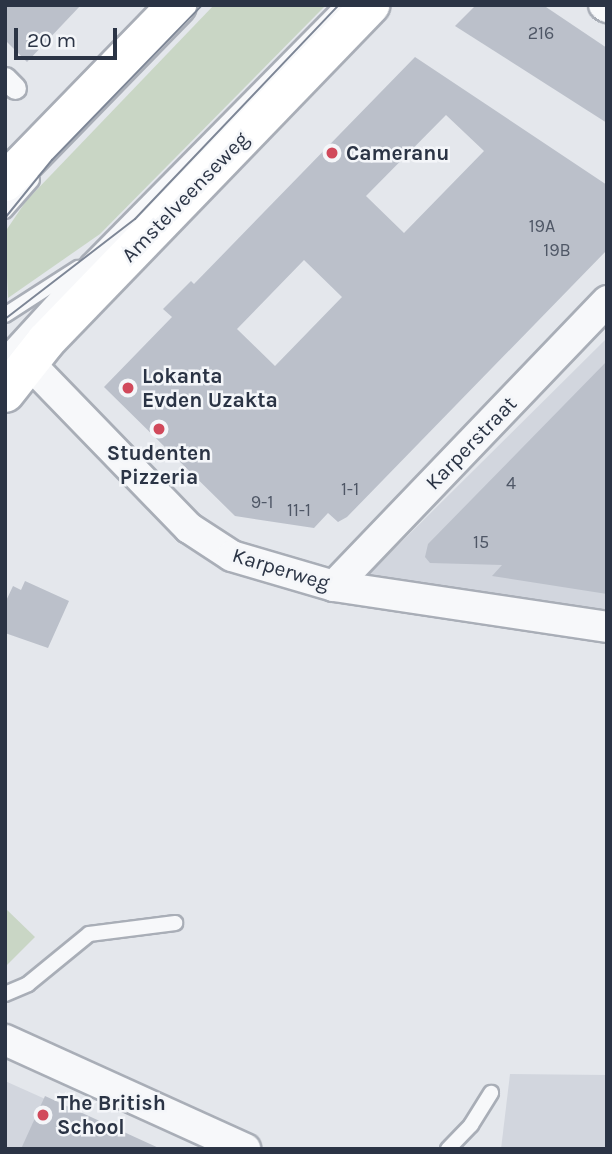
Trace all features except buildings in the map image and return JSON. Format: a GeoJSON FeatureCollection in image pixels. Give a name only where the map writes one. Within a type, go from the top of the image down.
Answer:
{"type":"FeatureCollection","features":[{"type":"Feature","properties":{"kind":"main road","name":"Amstelveenseweg"},"geometry":{"type":"LineString","coordinates":[[5,393],[17,358],[371,5]]}},
{"type":"Feature","properties":{"kind":"main road"},"geometry":{"type":"LineString","coordinates":[[6,204],[184,10]]}},
{"type":"Feature","properties":{"kind":"street","name":"Karperstraat"},"geometry":{"type":"LineString","coordinates":[[334,586],[607,301]]}},
{"type":"Feature","properties":{"kind":"street","name":"Karperweg"},"geometry":{"type":"LineString","coordinates":[[17,358],[208,543],[232,556],[334,586],[607,627]]}},
{"type":"Feature","properties":{"kind":"street"},"geometry":{"type":"LineString","coordinates":[[5,1040],[245,1149]]}},
{"type":"Feature","properties":{"kind":"lane","name":"Amstelveenseweg"},"geometry":{"type":"LineString","coordinates":[[17,358],[89,262],[342,5]]}},
{"type":"Feature","properties":{"kind":"lane"},"geometry":{"type":"LineString","coordinates":[[56,153],[184,10]]}},
{"type":"Feature","properties":{"kind":"lane"},"geometry":{"type":"LineString","coordinates":[[6,204],[41,169]]}},
{"type":"Feature","properties":{"kind":"lane","name":"Amstelveenseweg"},"geometry":{"type":"LineString","coordinates":[[5,315],[89,262]]}},
{"type":"Feature","properties":{"kind":"lane"},"geometry":{"type":"LineString","coordinates":[[5,994],[27,984],[89,934],[175,923]]}},
{"type":"Feature","properties":{"kind":"lane"},"geometry":{"type":"LineString","coordinates":[[448,1149],[471,1125],[491,1093]]}},
{"type":"Feature","properties":{"kind":"shaded area"},"geometry":{"type":"Polygon","coordinates":[[[607,338],[607,625],[350,593],[607,338]]]}},
{"type":"Feature","properties":{"kind":"shaded area"},"geometry":{"type":"Polygon","coordinates":[[[510,1074],[607,1075],[607,1149],[501,1149],[510,1074]]]}},
{"type":"Feature","properties":{"kind":"shaded area","name":"The British School"},"geometry":{"type":"Polygon","coordinates":[[[5,1081],[157,1149],[5,1149],[5,1081]]]}},
{"type":"Feature","properties":{"kind":"green space"},"geometry":{"type":"Polygon","coordinates":[[[214,5],[326,5],[100,234],[8,298],[5,232],[26,201],[214,5]]]}},
{"type":"Feature","properties":{"kind":"green space"},"geometry":{"type":"Polygon","coordinates":[[[5,908],[35,937],[7,965],[5,964],[5,908]]]}},
{"type":"Feature","properties":{"kind":"tram line"},"geometry":{"type":"LineString","coordinates":[[5,218],[52,160],[202,5]]}},
{"type":"Feature","properties":{"kind":"tram line"},"geometry":{"type":"LineString","coordinates":[[5,319],[135,219],[339,5]]}},
{"type":"Feature","properties":{"kind":"place","name":"Cameranu"},"geometry":{"type":"Point","coordinates":[332,153]}},
{"type":"Feature","properties":{"kind":"place","name":"Lokanta Evden Uzakta"},"geometry":{"type":"Point","coordinates":[128,388]}},
{"type":"Feature","properties":{"kind":"place","name":"Studenten Pizzeria"},"geometry":{"type":"Point","coordinates":[159,429]}},
{"type":"Feature","properties":{"kind":"place","name":"The British School"},"geometry":{"type":"Point","coordinates":[43,1115]}}]}
